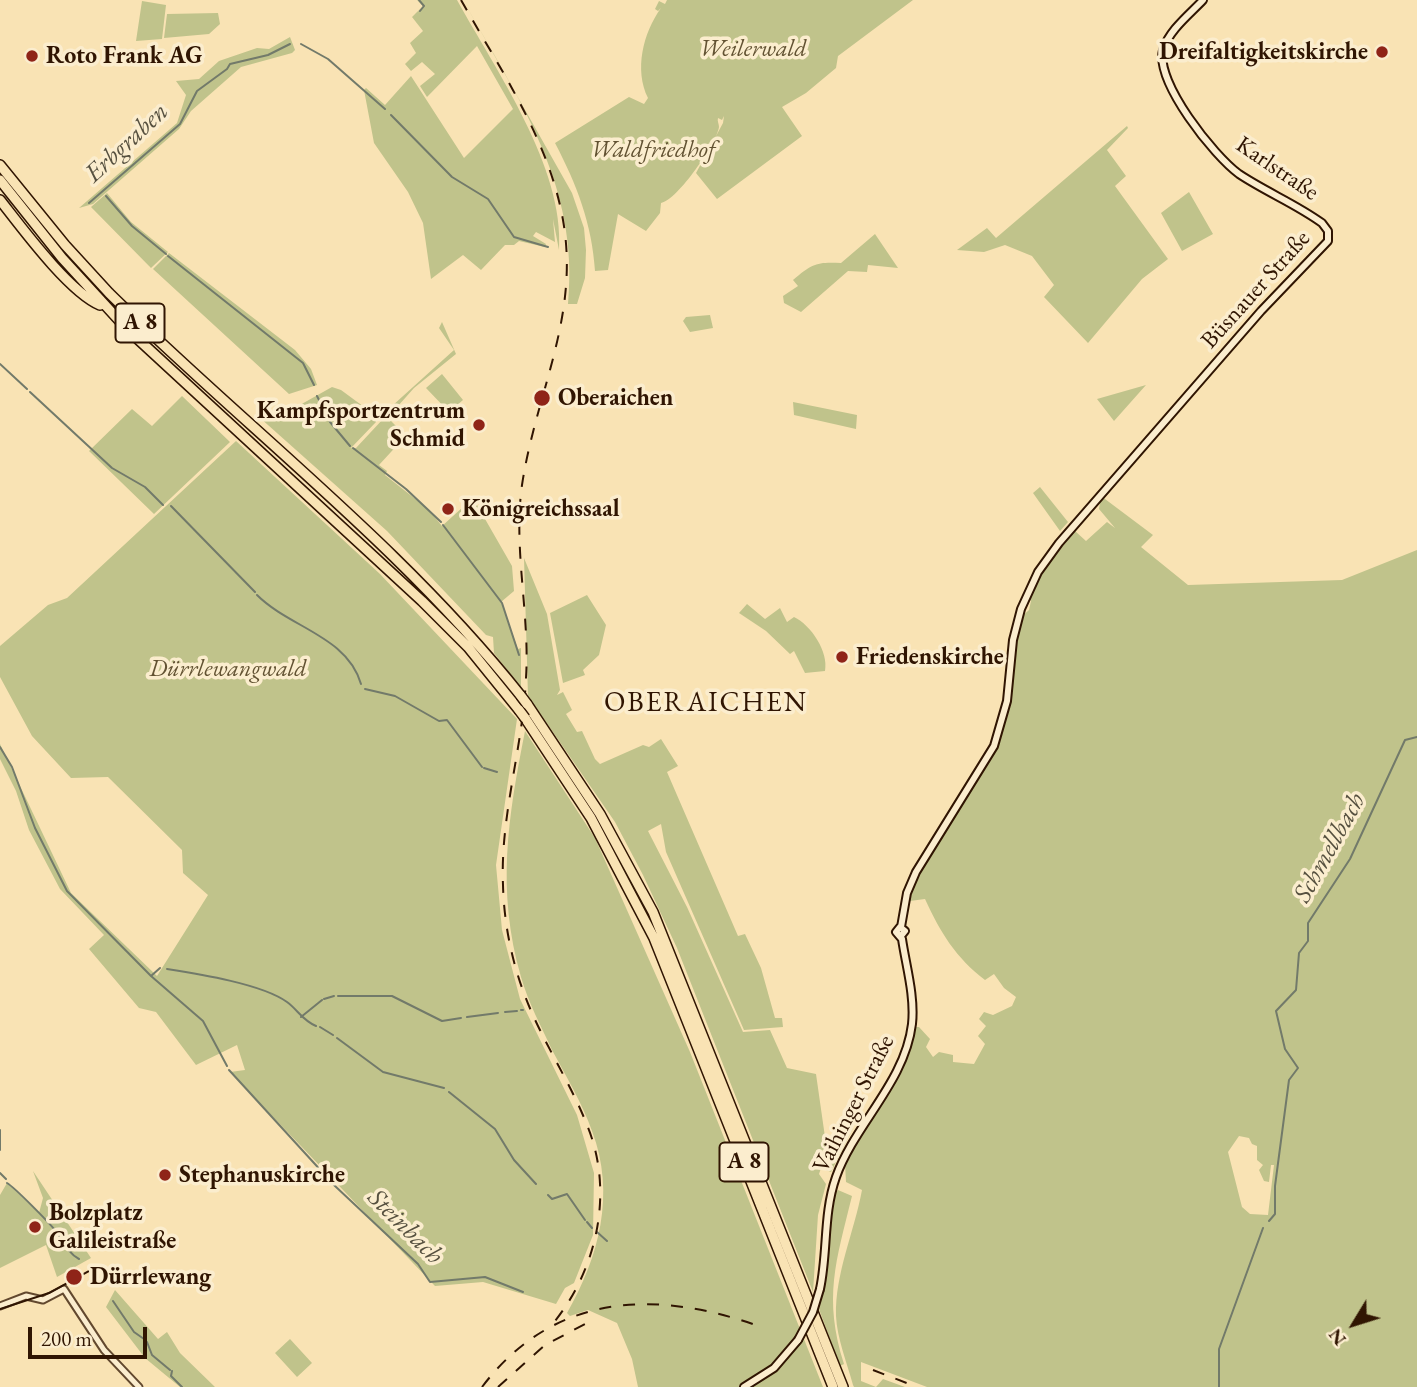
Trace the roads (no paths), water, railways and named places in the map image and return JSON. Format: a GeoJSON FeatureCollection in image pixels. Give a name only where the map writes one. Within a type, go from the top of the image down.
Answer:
{"type":"FeatureCollection","features":[{"type":"Feature","properties":{"kind":"highway","name":"A 8"},"geometry":{"type":"LineString","coordinates":[[0,165],[60,239],[109,293],[404,566],[453,615],[600,814],[653,912],[843,1387]]}},
{"type":"Feature","properties":{"kind":"highway","name":"A 8"},"geometry":{"type":"LineString","coordinates":[[0,180],[105,307],[422,601],[523,707],[592,818],[654,938],[832,1387]]}},
{"type":"Feature","properties":{"kind":"highway","name":"A 8"},"geometry":{"type":"LineString","coordinates":[[0,200],[77,288],[90,301],[105,307]]}},
{"type":"Feature","properties":{"kind":"main road","name":"Karlstraße"},"geometry":{"type":"LineString","coordinates":[[1203,0],[1165,46],[1163,66],[1171,86],[1204,136],[1230,166],[1327,228]]}},
{"type":"Feature","properties":{"kind":"main road","name":"Büsnauer Straße"},"geometry":{"type":"LineString","coordinates":[[901,927],[907,893],[917,870],[994,746],[1007,701],[1011,659],[1021,609],[1045,561],[1276,295],[1325,247],[1329,238],[1327,228]]}},
{"type":"Feature","properties":{"kind":"main road","name":"Vaihinger Straße"},"geometry":{"type":"LineString","coordinates":[[744,1387],[769,1372],[798,1340],[810,1319],[820,1289],[827,1213],[837,1175],[852,1144],[898,1068],[910,1037],[911,1001],[901,936],[905,932],[901,927]]}},
{"type":"Feature","properties":{"kind":"street"},"geometry":{"type":"LineString","coordinates":[[0,1306],[26,1296],[43,1300],[64,1289],[104,1350],[139,1387]]}},
{"type":"Feature","properties":{"kind":"waterway"},"geometry":{"type":"LineString","coordinates":[[419,0],[424,6],[420,11]]}},
{"type":"Feature","properties":{"kind":"waterway","name":"Erbgraben"},"geometry":{"type":"LineString","coordinates":[[89,203],[180,124],[197,91],[230,64],[268,55],[290,44]]}},
{"type":"Feature","properties":{"kind":"waterway","name":"Erbgraben"},"geometry":{"type":"LineString","coordinates":[[301,44],[328,59],[385,109]]}},
{"type":"Feature","properties":{"kind":"waterway","name":"Erbgraben"},"geometry":{"type":"LineString","coordinates":[[391,115],[452,177],[488,199],[514,237],[548,247]]}},
{"type":"Feature","properties":{"kind":"waterway"},"geometry":{"type":"LineString","coordinates":[[106,196],[132,226],[166,254]]}},
{"type":"Feature","properties":{"kind":"waterway"},"geometry":{"type":"LineString","coordinates":[[168,256],[303,363],[314,385]]}},
{"type":"Feature","properties":{"kind":"waterway"},"geometry":{"type":"LineString","coordinates":[[0,364],[27,389]]}},
{"type":"Feature","properties":{"kind":"waterway"},"geometry":{"type":"LineString","coordinates":[[30,392],[112,468],[145,487],[163,505]]}},
{"type":"Feature","properties":{"kind":"waterway"},"geometry":{"type":"LineString","coordinates":[[317,396],[330,422],[350,446]]}},
{"type":"Feature","properties":{"kind":"waterway"},"geometry":{"type":"LineString","coordinates":[[353,448],[406,489],[441,522]]}},
{"type":"Feature","properties":{"kind":"waterway"},"geometry":{"type":"LineString","coordinates":[[171,506],[255,592]]}},
{"type":"Feature","properties":{"kind":"waterway"},"geometry":{"type":"LineString","coordinates":[[443,525],[502,603],[519,655]]}},
{"type":"Feature","properties":{"kind":"waterway"},"geometry":{"type":"LineString","coordinates":[[257,595],[285,616],[331,643],[354,668],[361,684]]}},
{"type":"Feature","properties":{"kind":"waterway"},"geometry":{"type":"LineString","coordinates":[[365,689],[395,696],[439,721],[447,720],[482,767]]}},
{"type":"Feature","properties":{"kind":"waterway","name":"Schmellbach"},"geometry":{"type":"LineString","coordinates":[[1269,1221],[1275,1214],[1275,1186],[1289,1080],[1298,1068],[1285,1049],[1276,1011],[1296,990],[1299,953],[1308,941],[1308,923],[1350,859],[1405,740],[1417,737]]}},
{"type":"Feature","properties":{"kind":"waterway","name":"Steinbach"},"geometry":{"type":"LineString","coordinates":[[0,747],[12,767],[35,828],[67,891],[151,976],[203,1021],[227,1066]]}},
{"type":"Feature","properties":{"kind":"waterway"},"geometry":{"type":"LineString","coordinates":[[484,768],[497,772]]}},
{"type":"Feature","properties":{"kind":"waterway","name":"Steinbach"},"geometry":{"type":"LineString","coordinates":[[151,976],[160,968]]}},
{"type":"Feature","properties":{"kind":"waterway","name":"Steinbach"},"geometry":{"type":"LineString","coordinates":[[167,969],[262,990],[287,1002],[316,1026]]}},
{"type":"Feature","properties":{"kind":"waterway"},"geometry":{"type":"LineString","coordinates":[[324,999],[334,996]]}},
{"type":"Feature","properties":{"kind":"waterway"},"geometry":{"type":"LineString","coordinates":[[338,996],[392,996],[442,1021],[461,1018]]}},
{"type":"Feature","properties":{"kind":"waterway"},"geometry":{"type":"LineString","coordinates":[[301,1017],[322,1000]]}},
{"type":"Feature","properties":{"kind":"waterway"},"geometry":{"type":"LineString","coordinates":[[505,1012],[517,1011]]}},
{"type":"Feature","properties":{"kind":"waterway"},"geometry":{"type":"LineString","coordinates":[[467,1017],[498,1013]]}},
{"type":"Feature","properties":{"kind":"waterway","name":"Steinbach"},"geometry":{"type":"LineString","coordinates":[[320,1027],[333,1035]]}},
{"type":"Feature","properties":{"kind":"waterway","name":"Steinbach"},"geometry":{"type":"LineString","coordinates":[[337,1038],[383,1072],[444,1088]]}},
{"type":"Feature","properties":{"kind":"waterway","name":"Steinbach"},"geometry":{"type":"LineString","coordinates":[[229,1070],[335,1186],[418,1264],[430,1282],[485,1277],[523,1292]]}},
{"type":"Feature","properties":{"kind":"waterway","name":"Steinbach"},"geometry":{"type":"LineString","coordinates":[[449,1092],[495,1129],[514,1160],[536,1184]]}},
{"type":"Feature","properties":{"kind":"waterway"},"geometry":{"type":"LineString","coordinates":[[0,1130],[0,1150]]}},
{"type":"Feature","properties":{"kind":"waterway"},"geometry":{"type":"LineString","coordinates":[[0,1173],[6,1179]]}},
{"type":"Feature","properties":{"kind":"waterway"},"geometry":{"type":"LineString","coordinates":[[7,1183],[41,1215],[79,1259]]}},
{"type":"Feature","properties":{"kind":"waterway","name":"Steinbach"},"geometry":{"type":"LineString","coordinates":[[548,1195],[552,1199],[567,1194],[585,1220]]}},
{"type":"Feature","properties":{"kind":"waterway","name":"Steinbach"},"geometry":{"type":"LineString","coordinates":[[587,1222],[592,1228]]}},
{"type":"Feature","properties":{"kind":"waterway","name":"Schmellbach"},"geometry":{"type":"LineString","coordinates":[[1219,1387],[1219,1349],[1263,1228]]}},
{"type":"Feature","properties":{"kind":"waterway","name":"Steinbach"},"geometry":{"type":"LineString","coordinates":[[597,1232],[607,1241]]}},
{"type":"Feature","properties":{"kind":"waterway"},"geometry":{"type":"LineString","coordinates":[[113,1301],[134,1332],[144,1339]]}},
{"type":"Feature","properties":{"kind":"waterway"},"geometry":{"type":"LineString","coordinates":[[147,1342],[152,1355],[170,1370]]}},
{"type":"Feature","properties":{"kind":"waterway"},"geometry":{"type":"LineString","coordinates":[[172,1371],[171,1376],[182,1387]]}},
{"type":"Feature","properties":{"kind":"tram line"},"geometry":{"type":"LineString","coordinates":[[0,1309],[49,1293],[96,1267]]}},
{"type":"Feature","properties":{"kind":"railway"},"geometry":{"type":"LineString","coordinates":[[461,0],[535,133],[556,190],[567,255],[561,322],[522,485],[519,533],[526,630],[526,678],[503,859],[505,916],[518,977],[536,1021],[587,1125],[599,1175],[600,1201],[591,1252],[582,1277],[555,1321]]}},
{"type":"Feature","properties":{"kind":"railway"},"geometry":{"type":"LineString","coordinates":[[482,1387],[510,1356],[541,1332],[574,1316],[610,1307],[646,1304],[684,1307],[761,1327]]}},
{"type":"Feature","properties":{"kind":"railway"},"geometry":{"type":"LineString","coordinates":[[498,1387],[545,1345],[589,1322]]}},
{"type":"Feature","properties":{"kind":"railway"},"geometry":{"type":"LineString","coordinates":[[873,1370],[917,1387]]}},
{"type":"Feature","properties":{"kind":"place","name":"Dreifaltigkeitskirche"},"geometry":{"type":"Point","coordinates":[1382,52]}},
{"type":"Feature","properties":{"kind":"place","name":"Roto Frank AG"},"geometry":{"type":"Point","coordinates":[32,56]}},
{"type":"Feature","properties":{"kind":"place","name":"Oberaichen"},"geometry":{"type":"Point","coordinates":[542,398]}},
{"type":"Feature","properties":{"kind":"place","name":"Kampfsportzentrum Schmid"},"geometry":{"type":"Point","coordinates":[479,425]}},
{"type":"Feature","properties":{"kind":"place","name":"Königreichssaal"},"geometry":{"type":"Point","coordinates":[448,509]}},
{"type":"Feature","properties":{"kind":"place","name":"Friedenskirche"},"geometry":{"type":"Point","coordinates":[842,657]}},
{"type":"Feature","properties":{"kind":"place","name":"Stephanuskirche"},"geometry":{"type":"Point","coordinates":[165,1175]}},
{"type":"Feature","properties":{"kind":"place","name":"Bolzplatz Galileistraße"},"geometry":{"type":"Point","coordinates":[35,1227]}},
{"type":"Feature","properties":{"kind":"place","name":"Dürrlewang"},"geometry":{"type":"Point","coordinates":[74,1277]}},
{"type":"Feature","properties":{"kind":"district","name":"OBERAICHEN"},"geometry":{"type":"Point","coordinates":[706,703]}},
{"type":"Feature","properties":{"kind":"park label","name":"Weilerwald"},"geometry":{"type":"Point","coordinates":[753,49]}},
{"type":"Feature","properties":{"kind":"park label","name":"Waldfriedhof"},"geometry":{"type":"Point","coordinates":[653,150]}},
{"type":"Feature","properties":{"kind":"park label","name":"Dürrlewangwald"},"geometry":{"type":"Point","coordinates":[228,669]}}]}
